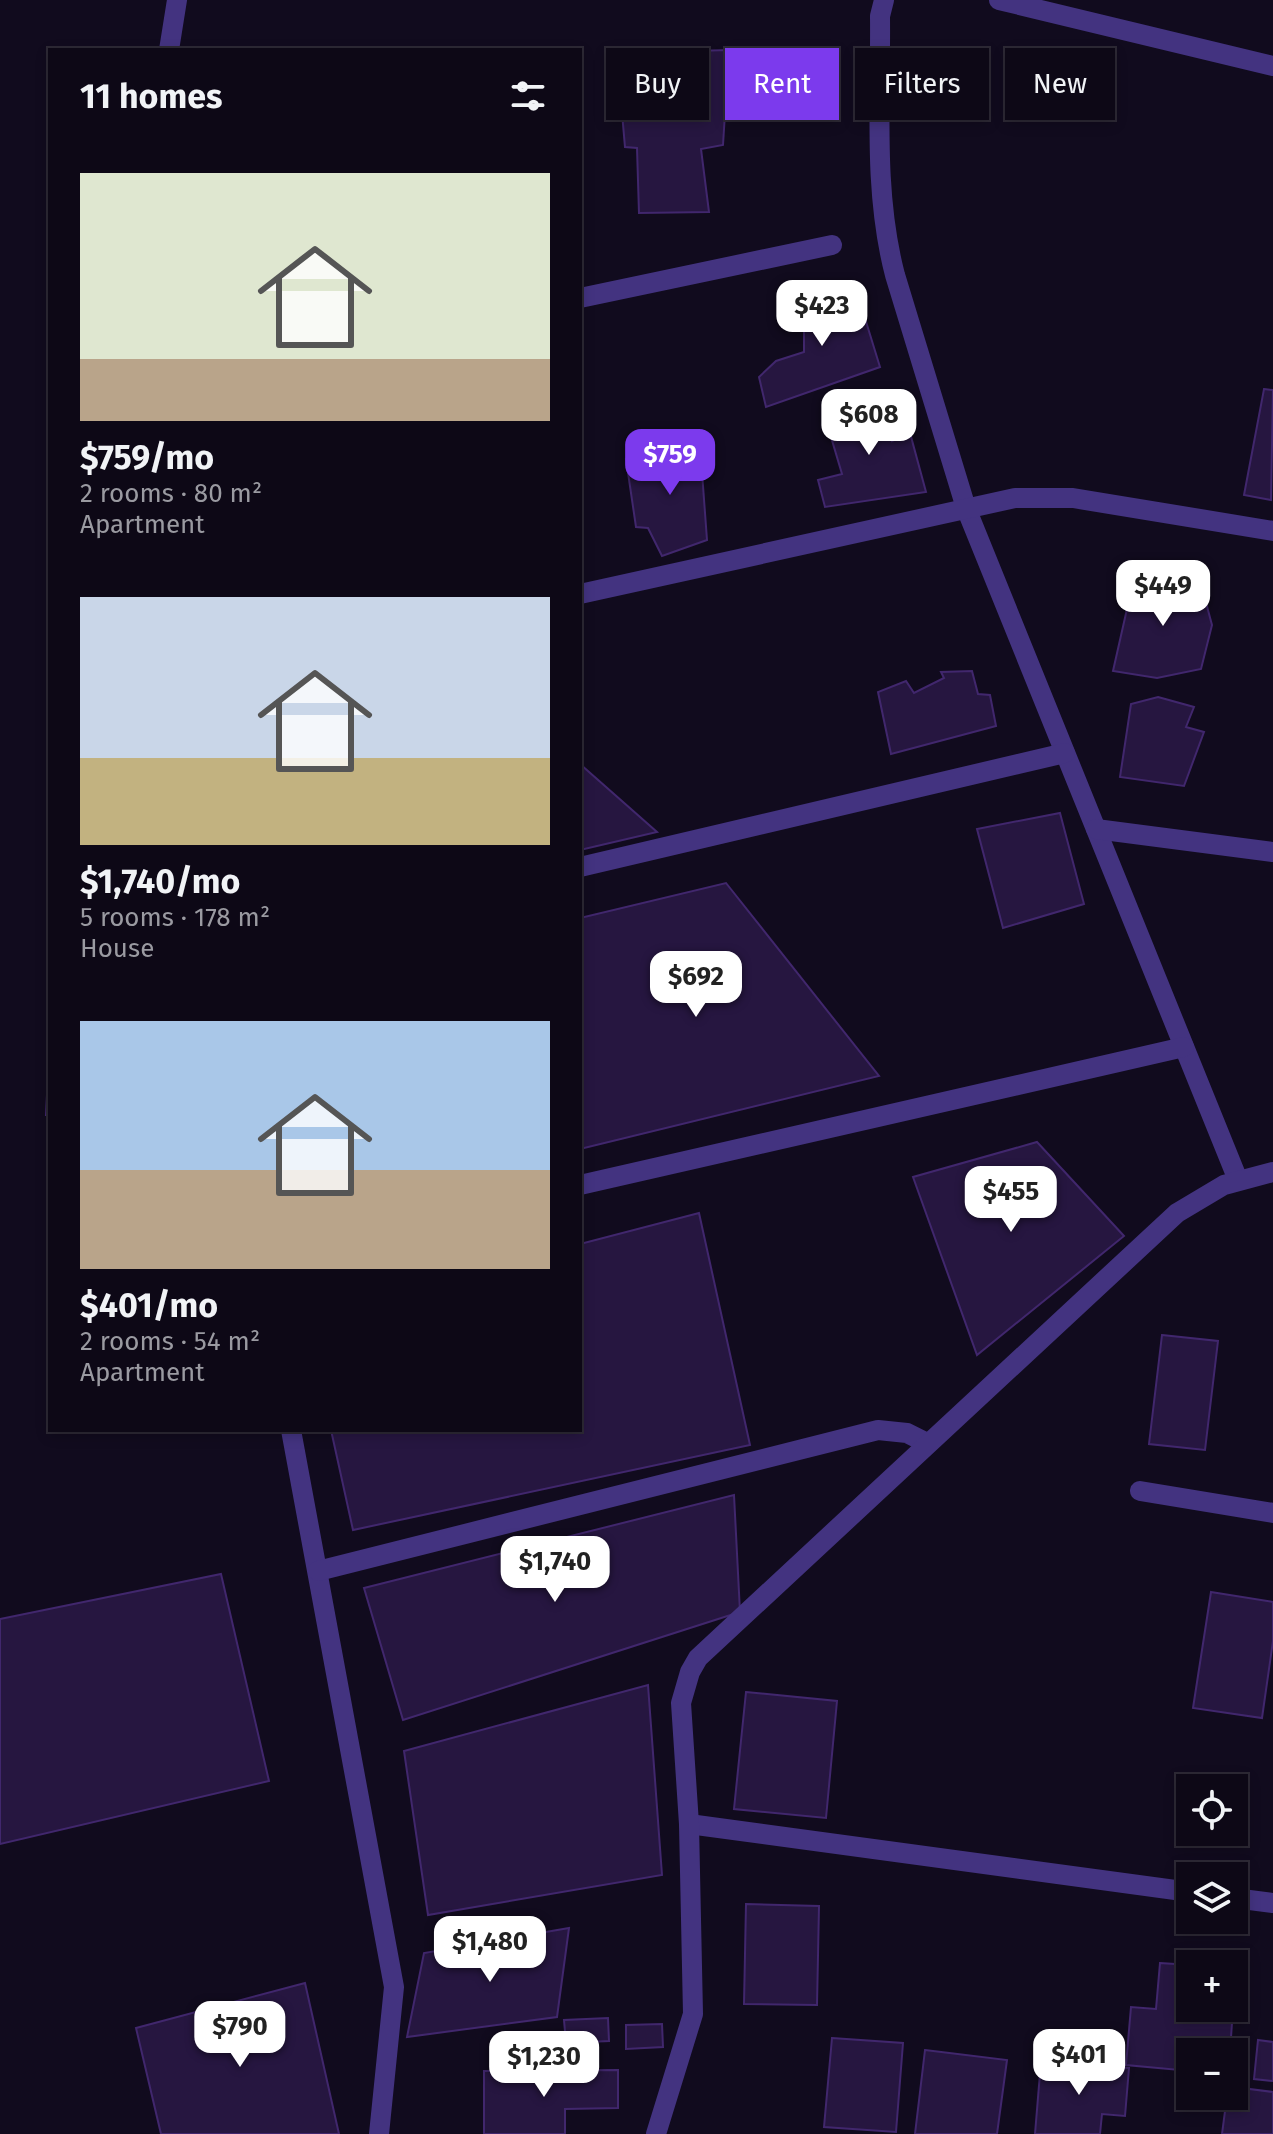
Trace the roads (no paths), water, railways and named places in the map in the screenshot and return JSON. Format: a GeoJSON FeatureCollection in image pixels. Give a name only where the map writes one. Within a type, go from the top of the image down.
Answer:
{"type":"FeatureCollection","features":[{"type":"Feature","properties":{"kind":"street"},"geometry":{"type":"LineString","coordinates":[[169,48],[177,0]]}},
{"type":"Feature","properties":{"kind":"street"},"geometry":{"type":"LineString","coordinates":[[884,0],[880,16],[881,185],[887,246],[966,508],[1238,1180]]}},
{"type":"Feature","properties":{"kind":"street"},"geometry":{"type":"LineString","coordinates":[[999,0],[1273,66]]}},
{"type":"Feature","properties":{"kind":"street"},"geometry":{"type":"LineString","coordinates":[[582,298],[832,245]]}},
{"type":"Feature","properties":{"kind":"street"},"geometry":{"type":"LineString","coordinates":[[582,594],[1015,498],[1073,498],[1273,531]]}},
{"type":"Feature","properties":{"kind":"street"},"geometry":{"type":"LineString","coordinates":[[582,867],[1065,753]]}},
{"type":"Feature","properties":{"kind":"street"},"geometry":{"type":"LineString","coordinates":[[1096,829],[1273,852]]}},
{"type":"Feature","properties":{"kind":"street"},"geometry":{"type":"LineString","coordinates":[[582,1185],[1184,1047]]}},
{"type":"Feature","properties":{"kind":"street"},"geometry":{"type":"LineString","coordinates":[[656,2134],[693,2014],[689,1824],[681,1703],[690,1672],[698,1658],[1177,1213],[1200,1197],[1238,1180],[1273,1172]]}},
{"type":"Feature","properties":{"kind":"street"},"geometry":{"type":"LineString","coordinates":[[318,1571],[878,1430],[907,1433],[927,1443]]}},
{"type":"Feature","properties":{"kind":"street"},"geometry":{"type":"LineString","coordinates":[[291,1432],[394,1987],[379,2134]]}},
{"type":"Feature","properties":{"kind":"street"},"geometry":{"type":"LineString","coordinates":[[1140,1491],[1273,1513]]}},
{"type":"Feature","properties":{"kind":"street"},"geometry":{"type":"LineString","coordinates":[[689,1824],[1176,1890]]}},
{"type":"Feature","properties":{"kind":"street"},"geometry":{"type":"LineString","coordinates":[[1248,1900],[1273,1903]]}}]}
